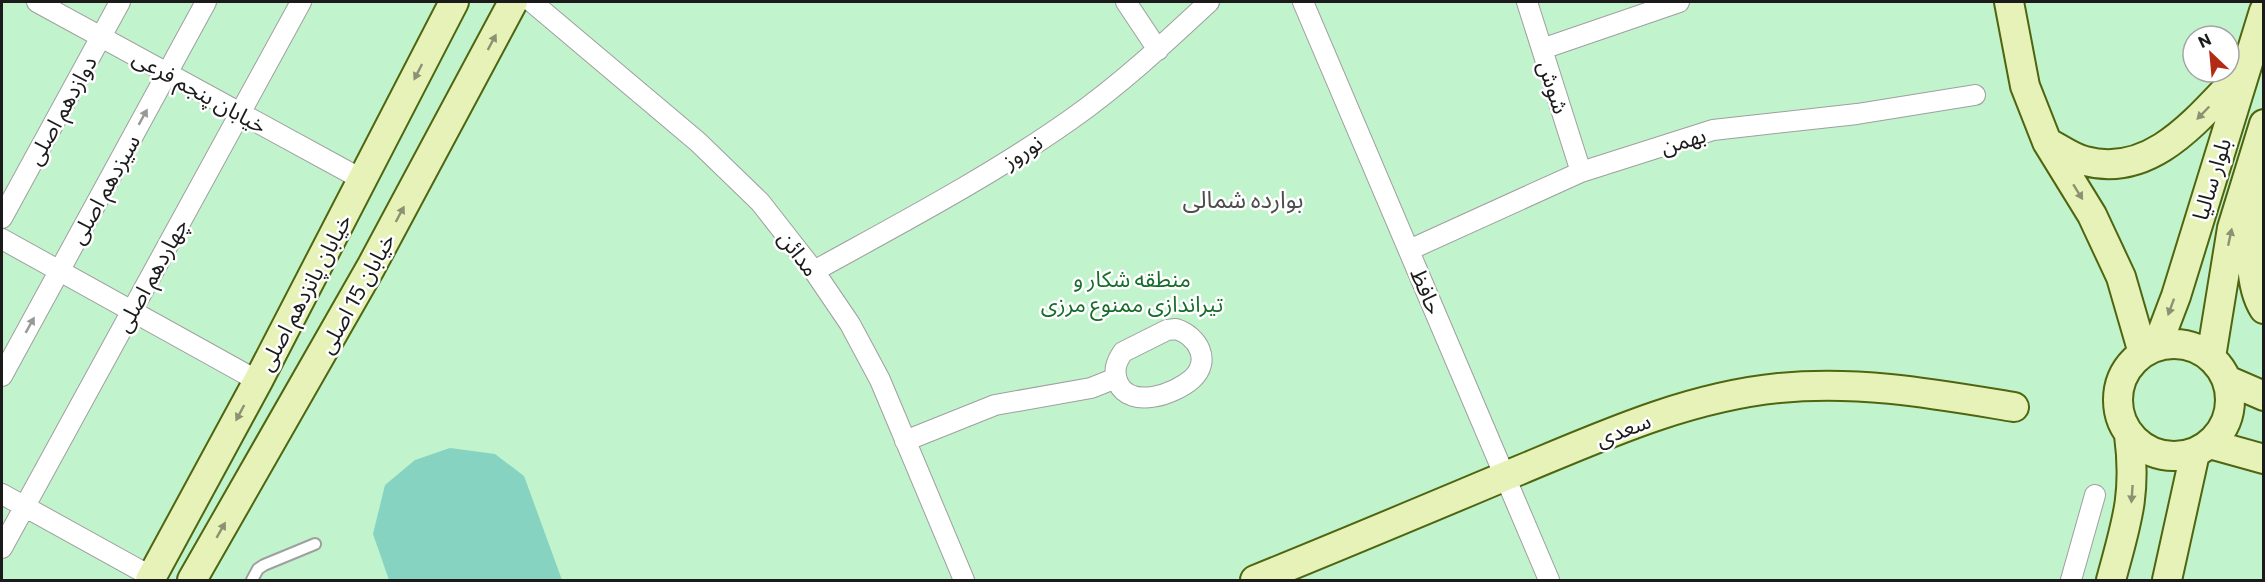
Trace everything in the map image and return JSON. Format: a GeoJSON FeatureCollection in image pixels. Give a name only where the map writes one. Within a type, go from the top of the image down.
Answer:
{"type":"FeatureCollection","features":[{"type":"Feature","properties":{"kind":"main road","name":"خیابان پانزدهم اصلی"},"geometry":{"type":"LineString","coordinates":[[151,579],[258,381],[454,2]]}},
{"type":"Feature","properties":{"kind":"main road","name":"خیابان 15 اصلی"},"geometry":{"type":"LineString","coordinates":[[192,580],[371,267],[513,2]]}},
{"type":"Feature","properties":{"kind":"main road"},"geometry":{"type":"LineString","coordinates":[[2009,2],[2025,86],[2047,142],[2092,215],[2121,277],[2150,349]]}},
{"type":"Feature","properties":{"kind":"main road","name":"بلوار سالیا"},"geometry":{"type":"LineString","coordinates":[[2150,349],[2185,267],[2264,11]]}},
{"type":"Feature","properties":{"kind":"main road"},"geometry":{"type":"LineString","coordinates":[[2047,142],[2084,162],[2119,163],[2143,157],[2169,146],[2244,71]]}},
{"type":"Feature","properties":{"kind":"main road","name":"بلوار سالیا"},"geometry":{"type":"LineString","coordinates":[[2219,368],[2222,274],[2232,228],[2264,124]]}},
{"type":"Feature","properties":{"kind":"main road"},"geometry":{"type":"LineString","coordinates":[[2255,151],[2252,258],[2258,300],[2264,309]]}},
{"type":"Feature","properties":{"kind":"main road"},"geometry":{"type":"LineString","coordinates":[[326,251],[328,256],[345,266],[371,267]]}},
{"type":"Feature","properties":{"kind":"main road"},"geometry":{"type":"LineString","coordinates":[[2185,267],[2192,277],[2204,282],[2211,281],[2222,274]]}},
{"type":"Feature","properties":{"kind":"main road"},"geometry":{"type":"LineString","coordinates":[[2264,396],[2185,345],[2150,349],[2128,367],[2119,385],[2117,405],[2122,425],[2129,435],[2142,448],[2159,455],[2177,457],[2203,449],[2264,459]]}},
{"type":"Feature","properties":{"kind":"main road"},"geometry":{"type":"LineString","coordinates":[[2167,580],[2203,449],[2225,426],[2231,403],[2219,368]]}},
{"type":"Feature","properties":{"kind":"main road","name":"سعدی"},"geometry":{"type":"LineString","coordinates":[[1255,580],[1636,422],[1706,401],[1778,388],[1839,385],[1884,386],[2014,407]]}},
{"type":"Feature","properties":{"kind":"main road"},"geometry":{"type":"LineString","coordinates":[[2111,580],[2131,506],[2134,470],[2129,435]]}},
{"type":"Feature","properties":{"kind":"street","name":"خیابان پنجم فرعی"},"geometry":{"type":"LineString","coordinates":[[37,2],[363,180]]}},
{"type":"Feature","properties":{"kind":"street","name":"دوازدهم اصلی"},"geometry":{"type":"LineString","coordinates":[[2,218],[120,2]]}},
{"type":"Feature","properties":{"kind":"street","name":"سیزدهم اصلی"},"geometry":{"type":"LineString","coordinates":[[2,376],[206,2]]}},
{"type":"Feature","properties":{"kind":"street","name":"چهاردهم اصلی"},"geometry":{"type":"LineString","coordinates":[[2,548],[301,2]]}},
{"type":"Feature","properties":{"kind":"street","name":"مدائن"},"geometry":{"type":"LineString","coordinates":[[532,2],[698,142],[760,202],[814,271],[850,324],[880,380],[964,580]]}},
{"type":"Feature","properties":{"kind":"street"},"geometry":{"type":"LineString","coordinates":[[1126,2],[1158,50]]}},
{"type":"Feature","properties":{"kind":"street","name":"نوروز"},"geometry":{"type":"LineString","coordinates":[[814,271],[978,180],[1071,119],[1158,50],[1209,2]]}},
{"type":"Feature","properties":{"kind":"street","name":"حافظ"},"geometry":{"type":"LineString","coordinates":[[1303,2],[1549,580]]}},
{"type":"Feature","properties":{"kind":"street","name":"شوش"},"geometry":{"type":"LineString","coordinates":[[1527,2],[1581,172]]}},
{"type":"Feature","properties":{"kind":"street"},"geometry":{"type":"LineString","coordinates":[[1542,49],[1679,2]]}},
{"type":"Feature","properties":{"kind":"street","name":"بهمن"},"geometry":{"type":"LineString","coordinates":[[1409,250],[1581,172],[1713,130],[1857,114],[1975,95]]}},
{"type":"Feature","properties":{"kind":"street"},"geometry":{"type":"LineString","coordinates":[[2,239],[258,381]]}},
{"type":"Feature","properties":{"kind":"street"},"geometry":{"type":"LineString","coordinates":[[905,441],[995,405],[1091,388],[1116,378]]}},
{"type":"Feature","properties":{"kind":"street"},"geometry":{"type":"LineString","coordinates":[[2,494],[151,579]]}},
{"type":"Feature","properties":{"kind":"street"},"geometry":{"type":"LineString","coordinates":[[2071,580],[2095,495]]}},
{"type":"Feature","properties":{"kind":"lane"},"geometry":{"type":"LineString","coordinates":[[252,580],[258,569],[264,565],[315,544]]}},
{"type":"Feature","properties":{"kind":"green space","name":"منطقه شکار و تیراندازی ممنوع مرزی"},"geometry":{"type":"Polygon","coordinates":[[[2,2],[2263,2],[2263,580],[2,580],[2,2]]]}},
{"type":"Feature","properties":{"kind":"shaded area"},"geometry":{"type":"Polygon","coordinates":[[[450,448],[495,454],[524,476],[562,580],[389,580],[373,534],[385,485],[415,460],[450,448]]]}},
{"type":"Feature","properties":{"kind":"district","name":"بوارده شمالی"},"geometry":{"type":"Point","coordinates":[1243,198]}}]}
